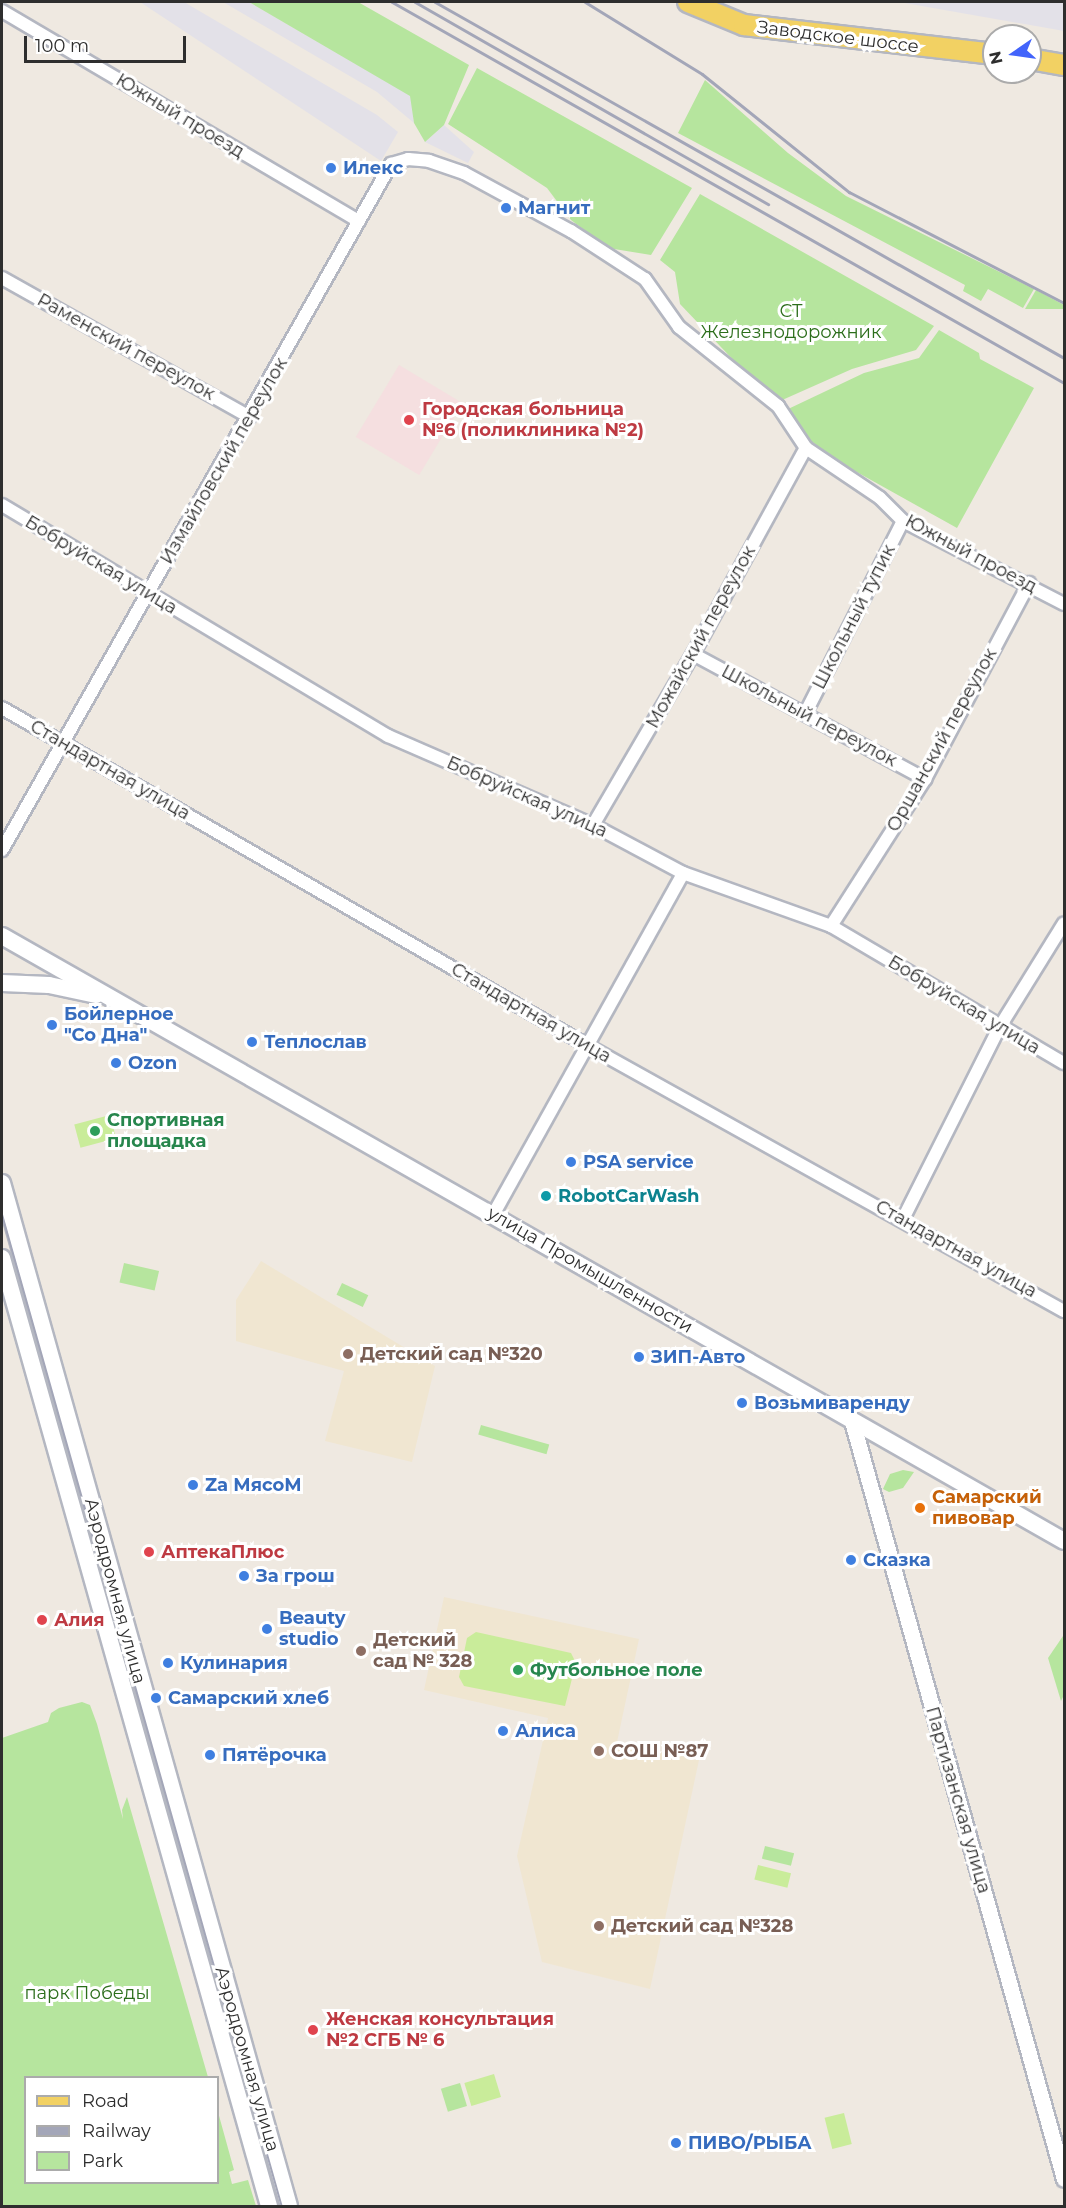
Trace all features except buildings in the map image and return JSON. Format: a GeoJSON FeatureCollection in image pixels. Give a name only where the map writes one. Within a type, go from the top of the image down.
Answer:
{"type":"FeatureCollection","features":[{"type":"Feature","properties":{"kind":"main road","name":"Заводское шоссе"},"geometry":{"type":"LineString","coordinates":[[687,2],[744,25],[982,53]]}},
{"type":"Feature","properties":{"kind":"main road"},"geometry":{"type":"LineString","coordinates":[[1042,61],[1065,65]]}},
{"type":"Feature","properties":{"kind":"main road","name":"улица Промышленности"},"geometry":{"type":"LineString","coordinates":[[2,936],[1065,1541]]}},
{"type":"Feature","properties":{"kind":"main road","name":"улица Промышленности"},"geometry":{"type":"LineString","coordinates":[[2,983],[49,986],[115,1000]]}},
{"type":"Feature","properties":{"kind":"main road","name":"Аэродромная улица"},"geometry":{"type":"LineString","coordinates":[[2,1183],[289,2206]]}},
{"type":"Feature","properties":{"kind":"main road","name":"Аэродромная улица"},"geometry":{"type":"LineString","coordinates":[[2,1258],[269,2206]]}},
{"type":"Feature","properties":{"kind":"street","name":"Южный проезд"},"geometry":{"type":"LineString","coordinates":[[2,11],[359,221]]}},
{"type":"Feature","properties":{"kind":"street","name":"Южный проезд"},"geometry":{"type":"LineString","coordinates":[[391,164],[408,159],[449,166],[571,231],[645,279],[679,327],[778,406],[806,448],[880,498],[903,521],[1029,583],[1065,604]]}},
{"type":"Feature","properties":{"kind":"street","name":"Измайловский переулок"},"geometry":{"type":"LineString","coordinates":[[2,850],[61,742],[250,417],[391,164]]}},
{"type":"Feature","properties":{"kind":"street","name":"Раменский переулок"},"geometry":{"type":"LineString","coordinates":[[2,278],[250,417]]}},
{"type":"Feature","properties":{"kind":"street","name":"Можайский переулок"},"geometry":{"type":"LineString","coordinates":[[593,825],[693,654],[806,448]]}},
{"type":"Feature","properties":{"kind":"street","name":"Бобруйская улица"},"geometry":{"type":"LineString","coordinates":[[2,505],[388,736],[593,825],[683,873],[831,926],[999,1028],[1065,1063]]}},
{"type":"Feature","properties":{"kind":"street","name":"Школьный тупик"},"geometry":{"type":"LineString","coordinates":[[806,712],[903,521]]}},
{"type":"Feature","properties":{"kind":"street","name":"Оршанский переулок"},"geometry":{"type":"LineString","coordinates":[[831,926],[925,779],[1029,583]]}},
{"type":"Feature","properties":{"kind":"street","name":"Школьный переулок"},"geometry":{"type":"LineString","coordinates":[[693,654],[806,712],[925,779]]}},
{"type":"Feature","properties":{"kind":"street","name":"Стандартная улица"},"geometry":{"type":"LineString","coordinates":[[2,708],[588,1046],[1065,1311]]}},
{"type":"Feature","properties":{"kind":"street"},"geometry":{"type":"LineString","coordinates":[[493,1215],[683,873]]}},
{"type":"Feature","properties":{"kind":"street"},"geometry":{"type":"LineString","coordinates":[[903,1219],[999,1028],[1065,923]]}},
{"type":"Feature","properties":{"kind":"street","name":"Партизанская улица"},"geometry":{"type":"LineString","coordinates":[[852,1421],[1065,2179]]}},
{"type":"Feature","properties":{"kind":"shaded area"},"geometry":{"type":"Polygon","coordinates":[[[140,2],[184,2],[377,115],[398,132],[381,161],[140,2]]]}},
{"type":"Feature","properties":{"kind":"shaded area"},"geometry":{"type":"Polygon","coordinates":[[[223,2],[249,2],[411,96],[414,123],[377,92],[223,2]]]}},
{"type":"Feature","properties":{"kind":"shaded area"},"geometry":{"type":"Polygon","coordinates":[[[899,2],[1064,2],[1064,31],[1042,27],[1042,24],[1024,24],[899,2]]]}},
{"type":"Feature","properties":{"kind":"shaded area"},"geometry":{"type":"Polygon","coordinates":[[[444,125],[474,152],[468,163],[425,142],[444,125]]]}},
{"type":"Feature","properties":{"kind":"shaded area","name":"Городская больница №6 (поликлиника №2)"},"geometry":{"type":"Polygon","coordinates":[[[399,365],[462,403],[419,475],[356,437],[399,365]]]}},
{"type":"Feature","properties":{"kind":"shaded area","name":"Детский сад №320"},"geometry":{"type":"Polygon","coordinates":[[[261,1261],[435,1366],[412,1462],[325,1441],[344,1371],[236,1341],[236,1300],[261,1261]]]}},
{"type":"Feature","properties":{"kind":"shaded area","name":"СОШ №87"},"geometry":{"type":"Polygon","coordinates":[[[444,1597],[639,1639],[617,1742],[699,1760],[650,1989],[542,1962],[517,1856],[548,1718],[424,1690],[444,1597]]]}},
{"type":"Feature","properties":{"kind":"green space"},"geometry":{"type":"Polygon","coordinates":[[[249,2],[358,2],[469,65],[444,125],[425,142],[414,123],[410,96],[249,2]]]}},
{"type":"Feature","properties":{"kind":"green space"},"geometry":{"type":"Polygon","coordinates":[[[477,68],[692,188],[651,255],[608,248],[571,220],[547,188],[448,124],[477,68]]]}},
{"type":"Feature","properties":{"kind":"green space"},"geometry":{"type":"Polygon","coordinates":[[[705,80],[788,153],[846,196],[1034,289],[1023,308],[988,289],[981,301],[963,291],[965,285],[678,133],[705,80]]]}},
{"type":"Feature","properties":{"kind":"green space","name":"СТ Железнодорожник"},"geometry":{"type":"Polygon","coordinates":[[[700,194],[934,326],[916,350],[852,369],[780,401],[760,388],[680,304],[675,272],[660,260],[700,194]]]}},
{"type":"Feature","properties":{"kind":"green space"},"geometry":{"type":"Polygon","coordinates":[[[1036,290],[1064,305],[1064,309],[1025,309],[1036,290]]]}},
{"type":"Feature","properties":{"kind":"green space"},"geometry":{"type":"Polygon","coordinates":[[[939,330],[979,353],[980,359],[1034,388],[957,528],[837,461],[803,435],[786,410],[864,373],[919,358],[939,330]]]}},
{"type":"Feature","properties":{"kind":"green space","name":"Спортивная площадка"},"geometry":{"type":"Polygon","coordinates":[[[110,1115],[116,1138],[80,1148],[74,1125],[110,1115]]]}},
{"type":"Feature","properties":{"kind":"green space"},"geometry":{"type":"Polygon","coordinates":[[[124,1263],[159,1271],[155,1291],[120,1282],[124,1263]]]}},
{"type":"Feature","properties":{"kind":"green space"},"geometry":{"type":"Polygon","coordinates":[[[342,1283],[368,1295],[363,1307],[337,1295],[342,1283]]]}},
{"type":"Feature","properties":{"kind":"green space"},"geometry":{"type":"Polygon","coordinates":[[[481,1425],[549,1445],[546,1454],[478,1435],[481,1425]]]}},
{"type":"Feature","properties":{"kind":"green space"},"geometry":{"type":"Polygon","coordinates":[[[903,1470],[914,1472],[903,1488],[889,1492],[883,1489],[890,1474],[903,1470]]]}},
{"type":"Feature","properties":{"kind":"green space","name":"Футбольное поле"},"geometry":{"type":"Polygon","coordinates":[[[476,1632],[571,1653],[576,1663],[565,1706],[464,1686],[459,1677],[467,1638],[476,1632]]]}},
{"type":"Feature","properties":{"kind":"green space"},"geometry":{"type":"Polygon","coordinates":[[[1063,1636],[1064,1695],[1061,1701],[1048,1658],[1063,1636]]]}},
{"type":"Feature","properties":{"kind":"green space","name":"парк Победы"},"geometry":{"type":"Polygon","coordinates":[[[82,1702],[90,1705],[123,1819],[122,1810],[127,1797],[208,2076],[24,2076],[24,2184],[219,2184],[219,2116],[234,2170],[229,2172],[232,2184],[248,2180],[256,2206],[2,2206],[2,1738],[48,1722],[51,1713],[59,1708],[82,1702]]]}},
{"type":"Feature","properties":{"kind":"green space"},"geometry":{"type":"Polygon","coordinates":[[[765,1846],[794,1853],[791,1866],[762,1859],[765,1846]]]}},
{"type":"Feature","properties":{"kind":"green space"},"geometry":{"type":"Polygon","coordinates":[[[758,1865],[791,1873],[787,1888],[754,1880],[758,1865]]]}},
{"type":"Feature","properties":{"kind":"green space"},"geometry":{"type":"Polygon","coordinates":[[[494,2074],[501,2097],[471,2106],[464,2083],[494,2074]]]}},
{"type":"Feature","properties":{"kind":"green space"},"geometry":{"type":"Polygon","coordinates":[[[460,2083],[467,2106],[448,2112],[441,2089],[460,2083]]]}},
{"type":"Feature","properties":{"kind":"green space"},"geometry":{"type":"Polygon","coordinates":[[[844,2113],[852,2144],[832,2149],[825,2118],[844,2113]]]}},
{"type":"Feature","properties":{"kind":"tram line"},"geometry":{"type":"LineString","coordinates":[[2,1213],[282,2206]]}},
{"type":"Feature","properties":{"kind":"railway"},"geometry":{"type":"LineString","coordinates":[[392,2],[1064,383]]}},
{"type":"Feature","properties":{"kind":"railway"},"geometry":{"type":"LineString","coordinates":[[415,2],[768,204]]}},
{"type":"Feature","properties":{"kind":"railway"},"geometry":{"type":"LineString","coordinates":[[435,2],[1064,358]]}},
{"type":"Feature","properties":{"kind":"railway"},"geometry":{"type":"LineString","coordinates":[[585,2],[702,74],[849,192],[1064,303]]}},
{"type":"Feature","properties":{"kind":"place","name":"Илекс"},"geometry":{"type":"Point","coordinates":[331,168]}},
{"type":"Feature","properties":{"kind":"place","name":"Магнит"},"geometry":{"type":"Point","coordinates":[506,208]}},
{"type":"Feature","properties":{"kind":"place","name":"Городская больница №6 (поликлиника №2)"},"geometry":{"type":"Point","coordinates":[409,420]}},
{"type":"Feature","properties":{"kind":"place","name":"Бойлерное \"Со Дна\""},"geometry":{"type":"Point","coordinates":[52,1025]}},
{"type":"Feature","properties":{"kind":"place","name":"Теплослав"},"geometry":{"type":"Point","coordinates":[252,1042]}},
{"type":"Feature","properties":{"kind":"place","name":"Ozon"},"geometry":{"type":"Point","coordinates":[116,1063]}},
{"type":"Feature","properties":{"kind":"place","name":"Спортивная площадка"},"geometry":{"type":"Point","coordinates":[95,1131]}},
{"type":"Feature","properties":{"kind":"place","name":"PSA service"},"geometry":{"type":"Point","coordinates":[571,1162]}},
{"type":"Feature","properties":{"kind":"place","name":"RobotCarWash"},"geometry":{"type":"Point","coordinates":[546,1196]}},
{"type":"Feature","properties":{"kind":"place","name":"Детский сад №320"},"geometry":{"type":"Point","coordinates":[348,1354]}},
{"type":"Feature","properties":{"kind":"place","name":"ЗИП-Авто"},"geometry":{"type":"Point","coordinates":[639,1357]}},
{"type":"Feature","properties":{"kind":"place","name":"Возьмиваренду"},"geometry":{"type":"Point","coordinates":[742,1403]}},
{"type":"Feature","properties":{"kind":"place","name":"Za МясоМ"},"geometry":{"type":"Point","coordinates":[193,1485]}},
{"type":"Feature","properties":{"kind":"place","name":"Самарский пивовар"},"geometry":{"type":"Point","coordinates":[920,1508]}},
{"type":"Feature","properties":{"kind":"place","name":"АптекаПлюс"},"geometry":{"type":"Point","coordinates":[149,1552]}},
{"type":"Feature","properties":{"kind":"place","name":"Сказка"},"geometry":{"type":"Point","coordinates":[851,1560]}},
{"type":"Feature","properties":{"kind":"place","name":"За грош"},"geometry":{"type":"Point","coordinates":[244,1576]}},
{"type":"Feature","properties":{"kind":"place","name":"Алия"},"geometry":{"type":"Point","coordinates":[42,1620]}},
{"type":"Feature","properties":{"kind":"place","name":"Beauty studio"},"geometry":{"type":"Point","coordinates":[267,1629]}},
{"type":"Feature","properties":{"kind":"place","name":"Детский сад № 328"},"geometry":{"type":"Point","coordinates":[361,1651]}},
{"type":"Feature","properties":{"kind":"place","name":"Кулинария"},"geometry":{"type":"Point","coordinates":[168,1663]}},
{"type":"Feature","properties":{"kind":"place","name":"Футбольное поле"},"geometry":{"type":"Point","coordinates":[518,1670]}},
{"type":"Feature","properties":{"kind":"place","name":"Самарский хлеб"},"geometry":{"type":"Point","coordinates":[156,1698]}},
{"type":"Feature","properties":{"kind":"place","name":"Алиса"},"geometry":{"type":"Point","coordinates":[503,1731]}},
{"type":"Feature","properties":{"kind":"place","name":"СОШ №87"},"geometry":{"type":"Point","coordinates":[599,1751]}},
{"type":"Feature","properties":{"kind":"place","name":"Пятёрочка"},"geometry":{"type":"Point","coordinates":[210,1755]}},
{"type":"Feature","properties":{"kind":"place","name":"Детский сад №328"},"geometry":{"type":"Point","coordinates":[599,1926]}},
{"type":"Feature","properties":{"kind":"place","name":"Женская консультация №2 СГБ № 6"},"geometry":{"type":"Point","coordinates":[313,2030]}},
{"type":"Feature","properties":{"kind":"place","name":"ПИВО/РЫБА"},"geometry":{"type":"Point","coordinates":[676,2143]}}]}
